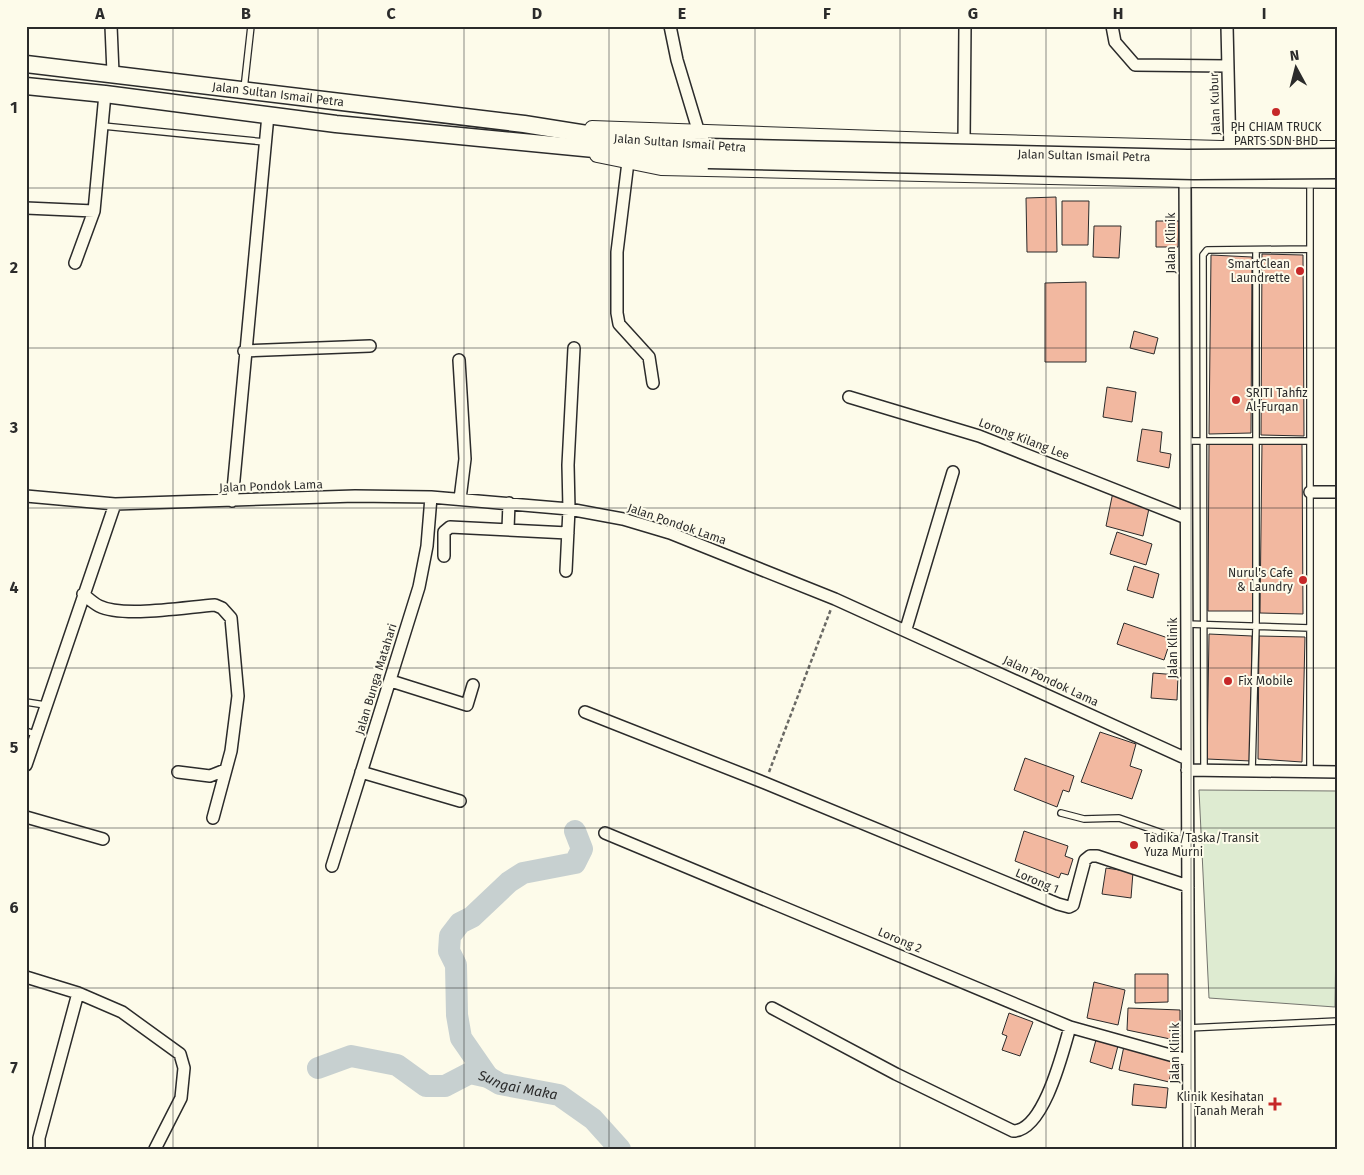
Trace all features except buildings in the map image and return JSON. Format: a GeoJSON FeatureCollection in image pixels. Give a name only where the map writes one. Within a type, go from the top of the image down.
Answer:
{"type":"FeatureCollection","features":[{"type":"Feature","properties":{"kind":"main road","name":"Jalan Sultan Ismail Petra"},"geometry":{"type":"LineString","coordinates":[[26,64],[524,124],[637,142],[1066,169],[1338,170]]}},
{"type":"Feature","properties":{"kind":"main road","name":"Jalan Sultan Ismail Petra"},"geometry":{"type":"LineString","coordinates":[[26,86],[105,94],[346,125],[538,142],[1177,158],[1338,157]]}},
{"type":"Feature","properties":{"kind":"street"},"geometry":{"type":"LineString","coordinates":[[111,26],[113,73]]}},
{"type":"Feature","properties":{"kind":"street"},"geometry":{"type":"LineString","coordinates":[[670,26],[677,60],[705,147],[964,141],[1338,148]]}},
{"type":"Feature","properties":{"kind":"street"},"geometry":{"type":"LineString","coordinates":[[964,141],[965,26]]}},
{"type":"Feature","properties":{"kind":"street"},"geometry":{"type":"LineString","coordinates":[[1112,26],[1114,42],[1135,65],[1227,66]]}},
{"type":"Feature","properties":{"kind":"street","name":"Jalan Kubur"},"geometry":{"type":"LineString","coordinates":[[1227,26],[1230,180]]}},
{"type":"Feature","properties":{"kind":"street"},"geometry":{"type":"LineString","coordinates":[[75,263],[94,211],[105,94]]}},
{"type":"Feature","properties":{"kind":"street"},"geometry":{"type":"LineString","coordinates":[[232,502],[244,350],[268,115]]}},
{"type":"Feature","properties":{"kind":"street"},"geometry":{"type":"LineString","coordinates":[[538,142],[661,168],[1184,180],[1338,181]]}},
{"type":"Feature","properties":{"kind":"street","name":"Jalan Klinik"},"geometry":{"type":"LineString","coordinates":[[1184,146],[1189,1149]]}},
{"type":"Feature","properties":{"kind":"street"},"geometry":{"type":"LineString","coordinates":[[628,162],[618,252],[617,313],[619,324],[648,357],[653,383]]}},
{"type":"Feature","properties":{"kind":"street"},"geometry":{"type":"LineString","coordinates":[[26,208],[94,211]]}},
{"type":"Feature","properties":{"kind":"street"},"geometry":{"type":"LineString","coordinates":[[244,350],[370,346]]}},
{"type":"Feature","properties":{"kind":"street"},"geometry":{"type":"LineString","coordinates":[[566,571],[569,509],[567,470],[574,348]]}},
{"type":"Feature","properties":{"kind":"street"},"geometry":{"type":"LineString","coordinates":[[459,360],[464,459],[460,499]]}},
{"type":"Feature","properties":{"kind":"street","name":"Lorong Kilang Lee"},"geometry":{"type":"LineString","coordinates":[[849,396],[979,436],[1186,518]]}},
{"type":"Feature","properties":{"kind":"street"},"geometry":{"type":"LineString","coordinates":[[906,629],[953,472]]}},
{"type":"Feature","properties":{"kind":"street"},"geometry":{"type":"LineString","coordinates":[[1310,492],[1338,492]]}},
{"type":"Feature","properties":{"kind":"street","name":"Jalan Pondok Lama"},"geometry":{"type":"LineString","coordinates":[[26,496],[115,504],[232,502],[355,496],[431,497],[569,509],[623,519],[670,533],[835,598],[906,629],[1187,764]]}},
{"type":"Feature","properties":{"kind":"street","name":"Jalan Bunga Matahari"},"geometry":{"type":"LineString","coordinates":[[332,866],[419,587],[427,546],[431,497]]}},
{"type":"Feature","properties":{"kind":"street"},"geometry":{"type":"LineString","coordinates":[[508,529],[509,503]]}},
{"type":"Feature","properties":{"kind":"street"},"geometry":{"type":"LineString","coordinates":[[26,764],[31,732],[45,705],[115,504]]}},
{"type":"Feature","properties":{"kind":"street"},"geometry":{"type":"LineString","coordinates":[[444,556],[444,532],[450,527],[568,533]]}},
{"type":"Feature","properties":{"kind":"street"},"geometry":{"type":"LineString","coordinates":[[83,594],[98,606],[111,610],[144,611],[214,605],[222,608],[231,618],[238,696],[235,726],[213,818]]}},
{"type":"Feature","properties":{"kind":"street"},"geometry":{"type":"LineString","coordinates":[[391,681],[468,705],[473,685]]}},
{"type":"Feature","properties":{"kind":"street"},"geometry":{"type":"LineString","coordinates":[[585,712],[765,783]]}},
{"type":"Feature","properties":{"kind":"street"},"geometry":{"type":"LineString","coordinates":[[1187,764],[1204,770],[1338,772]]}},
{"type":"Feature","properties":{"kind":"street"},"geometry":{"type":"LineString","coordinates":[[178,772],[210,776],[225,770]]}},
{"type":"Feature","properties":{"kind":"street"},"geometry":{"type":"LineString","coordinates":[[361,772],[460,801]]}},
{"type":"Feature","properties":{"kind":"street","name":"Lorong 1"},"geometry":{"type":"LineString","coordinates":[[765,783],[1069,907],[1073,905],[1085,860],[1090,856],[1097,856],[1188,886]]}},
{"type":"Feature","properties":{"kind":"street"},"geometry":{"type":"LineString","coordinates":[[26,817],[103,839]]}},
{"type":"Feature","properties":{"kind":"street","name":"Lorong 2"},"geometry":{"type":"LineString","coordinates":[[605,833],[1070,1027],[1188,1060]]}},
{"type":"Feature","properties":{"kind":"street"},"geometry":{"type":"LineString","coordinates":[[26,977],[78,993],[122,1012],[180,1054],[184,1068],[181,1098],[155,1149]]}},
{"type":"Feature","properties":{"kind":"street"},"geometry":{"type":"LineString","coordinates":[[39,1149],[39,1138],[78,993]]}},
{"type":"Feature","properties":{"kind":"street"},"geometry":{"type":"LineString","coordinates":[[772,1008],[896,1074],[1013,1131],[1024,1129],[1036,1116],[1056,1075],[1070,1027]]}},
{"type":"Feature","properties":{"kind":"lane"},"geometry":{"type":"LineString","coordinates":[[244,89],[251,26]]}},
{"type":"Feature","properties":{"kind":"lane"},"geometry":{"type":"LineString","coordinates":[[103,126],[265,142]]}},
{"type":"Feature","properties":{"kind":"lane"},"geometry":{"type":"LineString","coordinates":[[1310,180],[1310,772]]}},
{"type":"Feature","properties":{"kind":"lane"},"geometry":{"type":"LineString","coordinates":[[1204,770],[1203,256],[1207,250],[1310,249]]}},
{"type":"Feature","properties":{"kind":"lane"},"geometry":{"type":"LineString","coordinates":[[1252,771],[1256,626],[1256,250]]}},
{"type":"Feature","properties":{"kind":"lane"},"geometry":{"type":"LineString","coordinates":[[1186,441],[1310,441]]}},
{"type":"Feature","properties":{"kind":"lane"},"geometry":{"type":"LineString","coordinates":[[1186,624],[1310,628]]}},
{"type":"Feature","properties":{"kind":"lane"},"geometry":{"type":"LineString","coordinates":[[26,702],[45,705]]}},
{"type":"Feature","properties":{"kind":"lane"},"geometry":{"type":"LineString","coordinates":[[1061,813],[1084,819],[1119,818],[1188,842]]}},
{"type":"Feature","properties":{"kind":"lane"},"geometry":{"type":"LineString","coordinates":[[1188,1028],[1338,1021]]}},
{"type":"Feature","properties":{"kind":"path"},"geometry":{"type":"LineString","coordinates":[[765,783],[835,598]]}},
{"type":"Feature","properties":{"kind":"green space"},"geometry":{"type":"Polygon","coordinates":[[[1199,790],[1338,791],[1335,1007],[1209,998],[1199,790]]]}},
{"type":"Feature","properties":{"kind":"waterway"},"geometry":{"type":"LineString","coordinates":[[488,1077],[461,1038],[457,1015],[456,965],[449,951],[450,936],[460,923],[472,917],[509,882],[523,873],[575,863],[582,849],[575,831]]}},
{"type":"Feature","properties":{"kind":"waterway","name":"Sungai Maka"},"geometry":{"type":"LineString","coordinates":[[318,1068],[351,1056],[397,1065],[426,1086],[445,1086],[470,1073],[488,1077],[500,1084],[559,1095],[593,1119],[620,1149]]}},
{"type":"Feature","properties":{"kind":"place","name":"PH CHIAM TRUCK PARTS SDN BHD"},"geometry":{"type":"Point","coordinates":[1276,112]}},
{"type":"Feature","properties":{"kind":"place","name":"SmartClean Laundrette"},"geometry":{"type":"Point","coordinates":[1300,271]}},
{"type":"Feature","properties":{"kind":"place","name":"SRITI Tahfiz Al-Furqan"},"geometry":{"type":"Point","coordinates":[1236,400]}},
{"type":"Feature","properties":{"kind":"place","name":"Nurul's Cafe & Laundry"},"geometry":{"type":"Point","coordinates":[1303,580]}},
{"type":"Feature","properties":{"kind":"place","name":"Fix Mobile"},"geometry":{"type":"Point","coordinates":[1228,681]}},
{"type":"Feature","properties":{"kind":"place","name":"Tadika/Taska/Transit Yuza Murni"},"geometry":{"type":"Point","coordinates":[1134,845]}},
{"type":"Feature","properties":{"kind":"place","name":"Klinik Kesihatan Tanah Merah"},"geometry":{"type":"Point","coordinates":[1275,1104]}}]}
